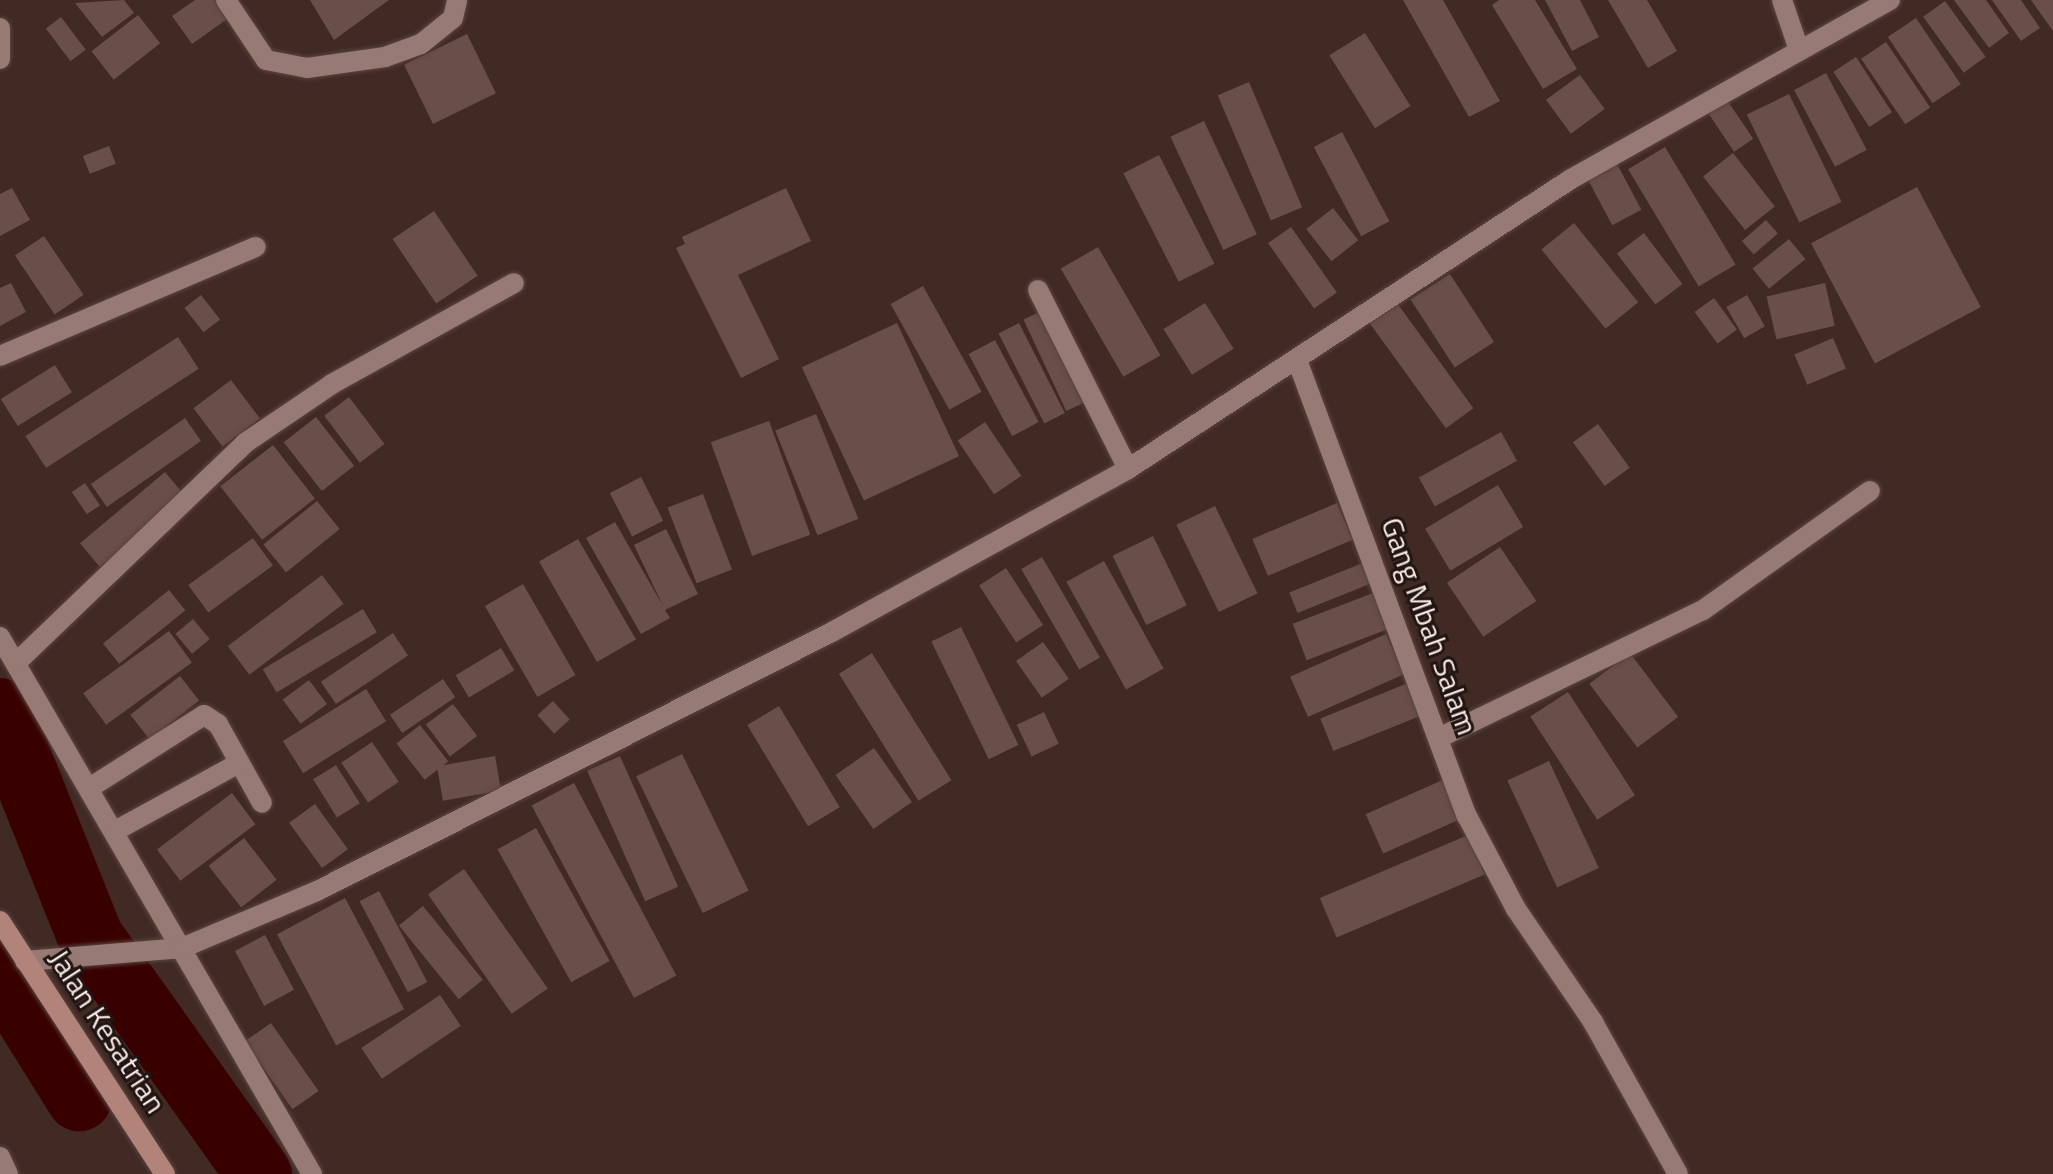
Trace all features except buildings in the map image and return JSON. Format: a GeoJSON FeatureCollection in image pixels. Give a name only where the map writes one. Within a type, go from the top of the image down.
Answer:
{"type":"FeatureCollection","features":[{"type":"Feature","properties":{"kind":"street"},"geometry":{"type":"LineString","coordinates":[[226,0],[266,60],[307,68],[385,57],[421,44],[453,18],[457,0]]}},
{"type":"Feature","properties":{"kind":"street"},"geometry":{"type":"LineString","coordinates":[[1782,0],[1798,47]]}},
{"type":"Feature","properties":{"kind":"street"},"geometry":{"type":"LineString","coordinates":[[25,961],[68,962],[182,948],[317,891],[832,632],[1128,469],[1571,179],[1798,47],[1890,0]]}},
{"type":"Feature","properties":{"kind":"street"},"geometry":{"type":"LineString","coordinates":[[0,28],[0,59]]}},
{"type":"Feature","properties":{"kind":"street"},"geometry":{"type":"LineString","coordinates":[[0,356],[256,247]]}},
{"type":"Feature","properties":{"kind":"street"},"geometry":{"type":"LineString","coordinates":[[17,662],[245,443],[332,384],[514,283]]}},
{"type":"Feature","properties":{"kind":"street"},"geometry":{"type":"LineString","coordinates":[[1038,290],[1128,469]]}},
{"type":"Feature","properties":{"kind":"street","name":"Gang Mbah Salam"},"geometry":{"type":"LineString","coordinates":[[1297,360],[1467,816],[1516,909],[1593,1022],[1678,1174]]}},
{"type":"Feature","properties":{"kind":"street"},"geometry":{"type":"LineString","coordinates":[[1439,738],[1703,610],[1870,491]]}},
{"type":"Feature","properties":{"kind":"street"},"geometry":{"type":"LineString","coordinates":[[0,637],[91,787],[312,1174]]}},
{"type":"Feature","properties":{"kind":"street"},"geometry":{"type":"LineString","coordinates":[[91,787],[204,715],[218,724],[262,803]]}},
{"type":"Feature","properties":{"kind":"street"},"geometry":{"type":"LineString","coordinates":[[115,831],[239,763]]}},
{"type":"Feature","properties":{"kind":"street","name":"Jalan Kesatrian"},"geometry":{"type":"LineString","coordinates":[[0,921],[160,1172]]}},
{"type":"Feature","properties":{"kind":"street"},"geometry":{"type":"LineString","coordinates":[[0,1157],[8,1174]]}},
{"type":"Feature","properties":{"kind":"waterway"},"geometry":{"type":"LineString","coordinates":[[0,711],[91,938],[259,1174]]}},
{"type":"Feature","properties":{"kind":"waterway"},"geometry":{"type":"LineString","coordinates":[[0,971],[79,1098]]}}]}
